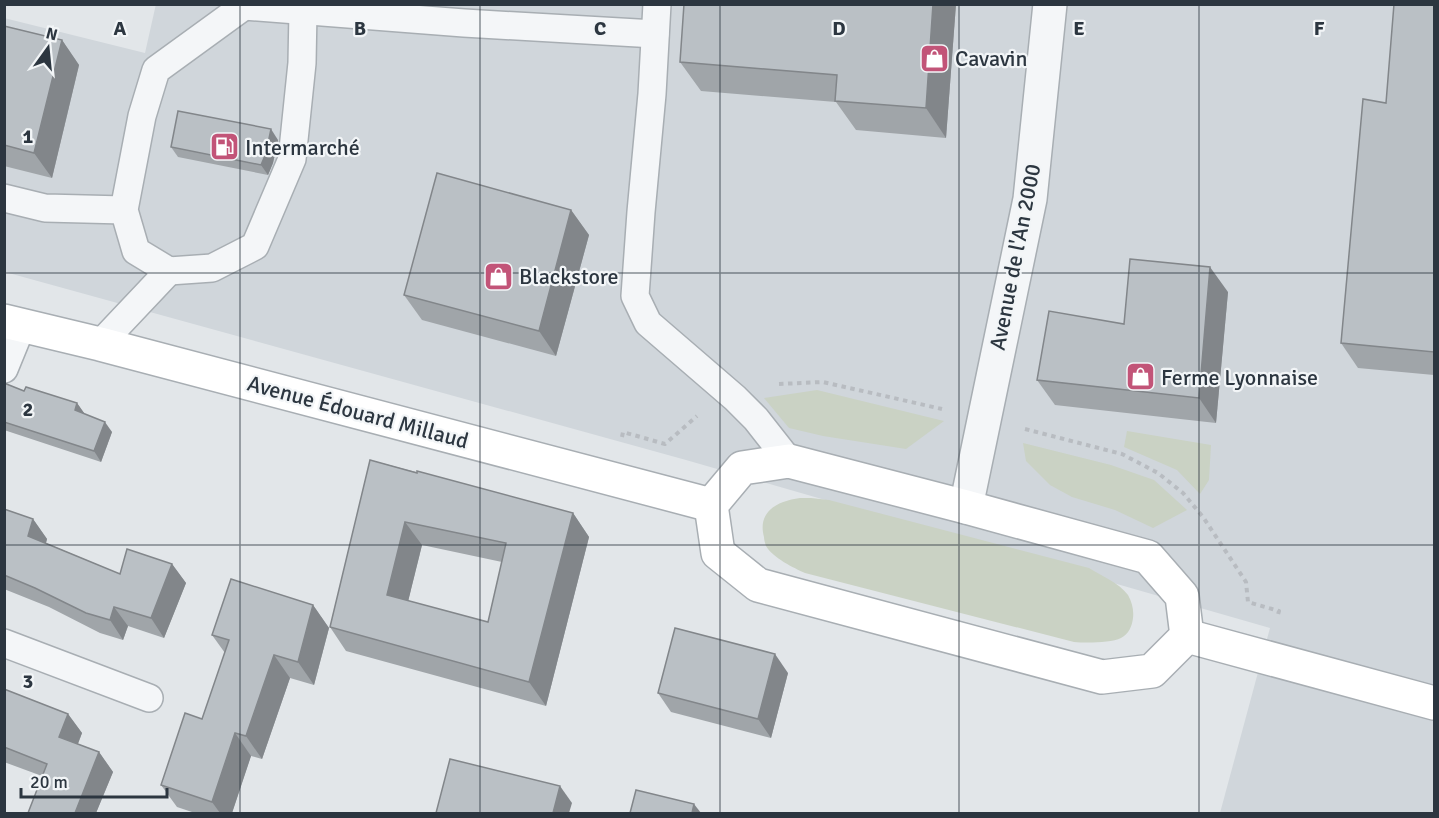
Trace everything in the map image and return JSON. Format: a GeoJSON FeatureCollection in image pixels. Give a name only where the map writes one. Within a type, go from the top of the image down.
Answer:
{"type":"FeatureCollection","features":[{"type":"Feature","properties":{"kind":"main road","name":"Avenue Édouard Millaud"},"geometry":{"type":"LineString","coordinates":[[13,323],[711,505]]}},
{"type":"Feature","properties":{"kind":"main road"},"geometry":{"type":"LineString","coordinates":[[789,461],[1148,557],[1182,596],[1187,636],[1152,672],[1102,676],[758,585],[718,553],[711,505],[742,468],[789,461]]}},
{"type":"Feature","properties":{"kind":"main road"},"geometry":{"type":"LineString","coordinates":[[1187,636],[1434,703]]}},
{"type":"Feature","properties":{"kind":"street","name":"Avenue de l'An 2000"},"geometry":{"type":"LineString","coordinates":[[966,507],[1030,199],[1050,4]]}},
{"type":"Feature","properties":{"kind":"lane"},"geometry":{"type":"LineString","coordinates":[[657,4],[635,296],[648,323],[735,398],[756,419],[789,461]]}},
{"type":"Feature","properties":{"kind":"lane"},"geometry":{"type":"LineString","coordinates":[[303,11],[302,63],[292,159],[255,246],[212,268],[169,271],[136,251],[124,210],[142,116],[156,70],[244,5],[303,11],[655,34]]}},
{"type":"Feature","properties":{"kind":"lane"},"geometry":{"type":"LineString","coordinates":[[4,198],[45,208],[124,210]]}},
{"type":"Feature","properties":{"kind":"lane"},"geometry":{"type":"LineString","coordinates":[[100,344],[169,271]]}},
{"type":"Feature","properties":{"kind":"lane"},"geometry":{"type":"LineString","coordinates":[[4,369],[13,323]]}},
{"type":"Feature","properties":{"kind":"lane"},"geometry":{"type":"LineString","coordinates":[[4,643],[149,698]]}},
{"type":"Feature","properties":{"kind":"shaded area"},"geometry":{"type":"Polygon","coordinates":[[[156,4],[1434,5],[1434,813],[1220,813],[1270,628],[686,460],[5,272],[4,18],[145,53],[156,4]]]}},
{"type":"Feature","properties":{"kind":"shaded area"},"geometry":{"type":"Polygon","coordinates":[[[817,390],[944,421],[906,449],[823,436],[789,428],[764,398],[817,390]]]}},
{"type":"Feature","properties":{"kind":"shaded area"},"geometry":{"type":"Polygon","coordinates":[[[1127,431],[1211,445],[1209,480],[1200,494],[1177,470],[1124,447],[1127,431]]]}},
{"type":"Feature","properties":{"kind":"shaded area"},"geometry":{"type":"Polygon","coordinates":[[[1023,443],[1111,465],[1154,480],[1187,510],[1153,528],[1115,510],[1072,497],[1050,485],[1026,461],[1023,443]]]}},
{"type":"Feature","properties":{"kind":"shaded area"},"geometry":{"type":"Polygon","coordinates":[[[800,498],[829,500],[1089,568],[1115,583],[1128,595],[1133,612],[1131,627],[1117,640],[1074,642],[805,573],[784,562],[769,550],[765,543],[763,528],[764,520],[771,509],[784,502],[800,498]]]}},
{"type":"Feature","properties":{"kind":"building"},"geometry":{"type":"Polygon","coordinates":[[[684,4],[933,4],[926,108],[835,101],[837,75],[680,62],[684,4]]]}},
{"type":"Feature","properties":{"kind":"building"},"geometry":{"type":"Polygon","coordinates":[[[1394,4],[1434,4],[1434,352],[1341,343],[1363,99],[1386,103],[1394,4]]]}},
{"type":"Feature","properties":{"kind":"building"},"geometry":{"type":"Polygon","coordinates":[[[4,26],[62,40],[34,153],[4,145],[4,26]]]}},
{"type":"Feature","properties":{"kind":"building"},"geometry":{"type":"Polygon","coordinates":[[[178,111],[271,129],[261,165],[171,147],[178,111]]]}},
{"type":"Feature","properties":{"kind":"building"},"geometry":{"type":"Polygon","coordinates":[[[437,173],[571,210],[539,331],[404,295],[437,173]]]}},
{"type":"Feature","properties":{"kind":"building","name":"Ferme Lyonnaise"},"geometry":{"type":"Polygon","coordinates":[[[1130,259],[1210,267],[1199,398],[1037,380],[1049,311],[1124,324],[1130,259]]]}},
{"type":"Feature","properties":{"kind":"building"},"geometry":{"type":"Polygon","coordinates":[[[4,383],[24,391],[26,387],[77,403],[75,410],[105,422],[94,451],[4,422],[4,383]]]}},
{"type":"Feature","properties":{"kind":"building"},"geometry":{"type":"Polygon","coordinates":[[[370,460],[573,513],[529,682],[330,627],[370,460]],[[405,522],[387,595],[488,622],[506,543],[405,522]]]}},
{"type":"Feature","properties":{"kind":"building"},"geometry":{"type":"Polygon","coordinates":[[[4,509],[33,519],[28,536],[120,574],[127,549],[172,564],[151,618],[114,607],[110,620],[86,613],[4,575],[4,509]]]}},
{"type":"Feature","properties":{"kind":"building"},"geometry":{"type":"Polygon","coordinates":[[[231,579],[313,605],[298,662],[274,655],[246,736],[235,733],[212,802],[161,785],[185,713],[202,719],[229,640],[212,635],[231,579]]]}},
{"type":"Feature","properties":{"kind":"building"},"geometry":{"type":"Polygon","coordinates":[[[675,628],[775,654],[758,719],[658,693],[675,628]]]}},
{"type":"Feature","properties":{"kind":"building"},"geometry":{"type":"Polygon","coordinates":[[[4,689],[68,714],[59,737],[99,752],[75,813],[28,813],[47,764],[4,747],[4,689]]]}},
{"type":"Feature","properties":{"kind":"building"},"geometry":{"type":"Polygon","coordinates":[[[450,759],[560,786],[553,813],[436,813],[450,759]]]}},
{"type":"Feature","properties":{"kind":"building"},"geometry":{"type":"Polygon","coordinates":[[[636,790],[694,804],[692,813],[630,813],[636,790]]]}},
{"type":"Feature","properties":{"kind":"place","name":"Cavavin"},"geometry":{"type":"Point","coordinates":[934,58]}},
{"type":"Feature","properties":{"kind":"place","name":"Intermarché"},"geometry":{"type":"Point","coordinates":[224,147]}},
{"type":"Feature","properties":{"kind":"place","name":"Blackstore"},"geometry":{"type":"Point","coordinates":[498,276]}},
{"type":"Feature","properties":{"kind":"place","name":"Ferme Lyonnaise"},"geometry":{"type":"Point","coordinates":[1140,377]}}]}
